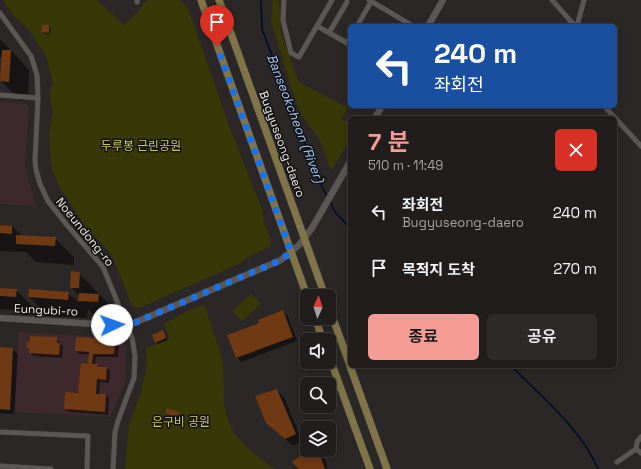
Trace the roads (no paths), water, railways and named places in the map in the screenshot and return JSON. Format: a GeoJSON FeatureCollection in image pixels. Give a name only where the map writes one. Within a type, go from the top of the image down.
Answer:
{"type":"FeatureCollection","features":[{"type":"Feature","properties":{"kind":"main road"},"geometry":{"type":"LineString","coordinates":[[201,0],[304,289]]}},
{"type":"Feature","properties":{"kind":"main road","name":"Bugyuseong-daero"},"geometry":{"type":"LineString","coordinates":[[219,0],[323,289]]}},
{"type":"Feature","properties":{"kind":"main road"},"geometry":{"type":"LineString","coordinates":[[335,325],[348,360]]}},
{"type":"Feature","properties":{"kind":"main road"},"geometry":{"type":"LineString","coordinates":[[351,368],[387,469]]}},
{"type":"Feature","properties":{"kind":"main road"},"geometry":{"type":"LineString","coordinates":[[334,369],[370,469]]}},
{"type":"Feature","properties":{"kind":"street"},"geometry":{"type":"LineString","coordinates":[[284,0],[283,20],[291,53],[299,57],[330,1]]}},
{"type":"Feature","properties":{"kind":"street"},"geometry":{"type":"LineString","coordinates":[[429,24],[443,0]]}},
{"type":"Feature","properties":{"kind":"street"},"geometry":{"type":"LineString","coordinates":[[552,0],[574,24]]}},
{"type":"Feature","properties":{"kind":"street"},"geometry":{"type":"LineString","coordinates":[[577,24],[584,0]]}},
{"type":"Feature","properties":{"kind":"street"},"geometry":{"type":"LineString","coordinates":[[358,24],[371,1],[410,24]]}},
{"type":"Feature","properties":{"kind":"street"},"geometry":{"type":"LineString","coordinates":[[329,33],[347,2]]}},
{"type":"Feature","properties":{"kind":"street","name":"Noeundong-ro"},"geometry":{"type":"LineString","coordinates":[[0,13],[32,56],[37,75],[38,98],[35,160],[40,184],[48,201],[103,267],[132,338],[136,367],[134,378],[115,432],[113,469]]}},
{"type":"Feature","properties":{"kind":"street"},"geometry":{"type":"LineString","coordinates":[[317,26],[347,43],[348,41]]}},
{"type":"Feature","properties":{"kind":"street"},"geometry":{"type":"LineString","coordinates":[[0,95],[38,98]]}},
{"type":"Feature","properties":{"kind":"street"},"geometry":{"type":"LineString","coordinates":[[606,108],[613,116]]}},
{"type":"Feature","properties":{"kind":"street"},"geometry":{"type":"LineString","coordinates":[[617,120],[641,146]]}},
{"type":"Feature","properties":{"kind":"street","name":"Eungubi-ro"},"geometry":{"type":"LineString","coordinates":[[0,318],[127,326],[281,260],[305,239],[348,165]]}},
{"type":"Feature","properties":{"kind":"street"},"geometry":{"type":"LineString","coordinates":[[0,432],[88,436],[87,469]]}},
{"type":"Feature","properties":{"kind":"street"},"geometry":{"type":"LineString","coordinates":[[618,462],[636,449],[637,442],[641,437]]}},
{"type":"Feature","properties":{"kind":"street"},"geometry":{"type":"LineString","coordinates":[[636,449],[641,453]]}},
{"type":"Feature","properties":{"kind":"street"},"geometry":{"type":"LineString","coordinates":[[0,466],[51,469]]}},
{"type":"Feature","properties":{"kind":"waterway","name":"Banseokcheon (River)"},"geometry":{"type":"LineString","coordinates":[[261,0],[262,29],[319,181],[328,198]]}},
{"type":"Feature","properties":{"kind":"waterway","name":"Banseokcheon (River)"},"geometry":{"type":"LineString","coordinates":[[330,201],[335,212],[348,226]]}},
{"type":"Feature","properties":{"kind":"waterway","name":"Banseokcheon (River)"},"geometry":{"type":"LineString","coordinates":[[513,368],[560,414],[571,427],[582,441],[598,469]]}},
{"type":"Feature","properties":{"kind":"park label","name":"두루봉 근린공원"},"geometry":{"type":"Point","coordinates":[141,146]}},
{"type":"Feature","properties":{"kind":"park label","name":"은구비 공원"},"geometry":{"type":"Point","coordinates":[181,422]}}]}
